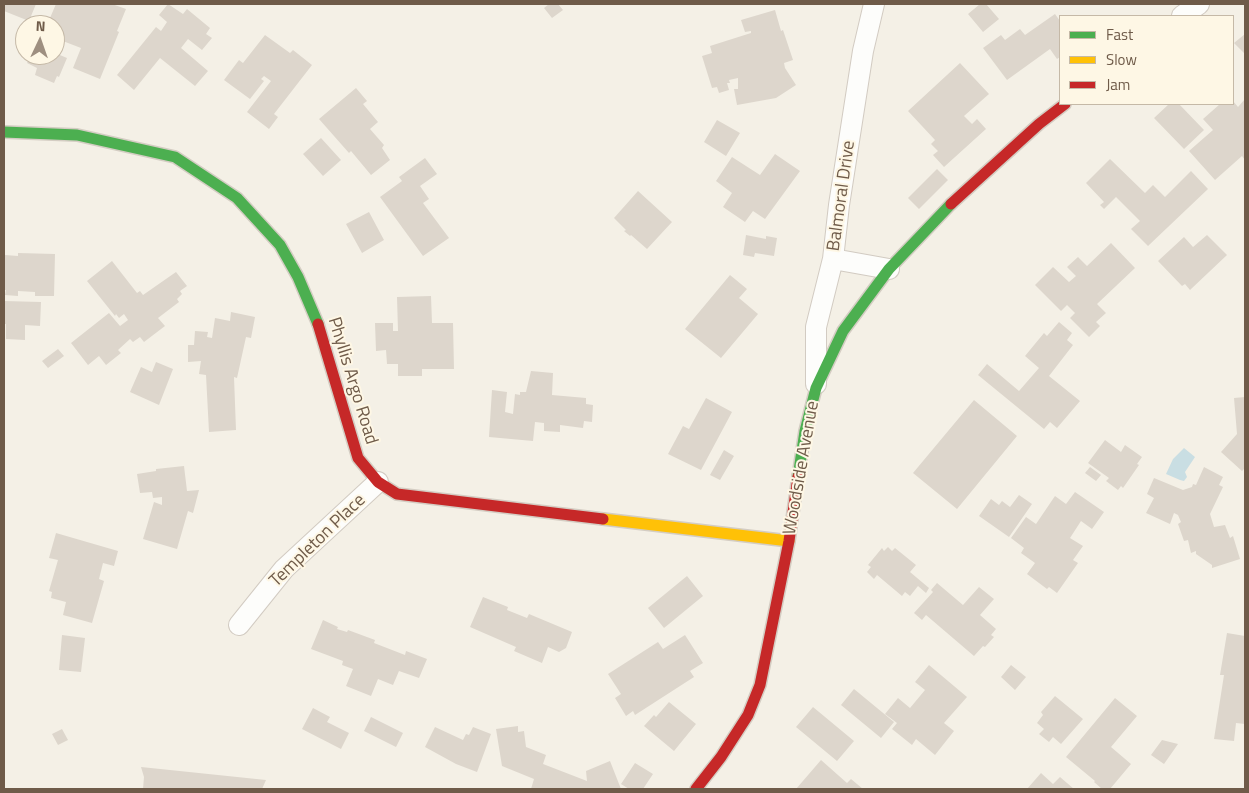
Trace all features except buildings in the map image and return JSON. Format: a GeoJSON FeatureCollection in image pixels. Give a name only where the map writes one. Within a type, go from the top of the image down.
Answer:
{"type":"FeatureCollection","features":[{"type":"Feature","properties":{"kind":"street","name":"Balmoral Drive"},"geometry":{"type":"LineString","coordinates":[[816,388],[816,327],[833,259],[839,204],[863,51],[874,4]]}},
{"type":"Feature","properties":{"kind":"street"},"geometry":{"type":"LineString","coordinates":[[1183,15],[1199,4]]}},
{"type":"Feature","properties":{"kind":"street","name":"Woodside Avenue"},"geometry":{"type":"LineString","coordinates":[[696,789],[710,772],[748,715],[760,685],[789,541],[805,431],[816,388],[843,331],[889,269],[942,212],[1039,124],[1063,105]]}},
{"type":"Feature","properties":{"kind":"street","name":"Phyllis Argo Road"},"geometry":{"type":"LineString","coordinates":[[4,132],[77,135],[175,156],[237,198],[280,245],[298,277],[320,331],[358,458],[378,482],[398,494],[789,541]]}},
{"type":"Feature","properties":{"kind":"street"},"geometry":{"type":"LineString","coordinates":[[833,259],[889,269]]}},
{"type":"Feature","properties":{"kind":"street","name":"Templeton Place"},"geometry":{"type":"LineString","coordinates":[[239,625],[284,569],[378,482]]}},
{"type":"Feature","properties":{"kind":"shaded area"},"geometry":{"type":"Polygon","coordinates":[[[1184,448],[1195,457],[1185,472],[1187,477],[1184,481],[1166,474],[1173,459],[1184,448]]]}},
{"type":"Feature","properties":{"kind":"traffic: fast"},"geometry":{"type":"LineString","coordinates":[[4,132],[77,135],[175,157],[237,198],[280,245],[298,277],[318,324]]}},
{"type":"Feature","properties":{"kind":"traffic: fast"},"geometry":{"type":"LineString","coordinates":[[798,477],[805,431],[816,388],[843,331],[889,269],[951,204]]}},
{"type":"Feature","properties":{"kind":"traffic: slow"},"geometry":{"type":"LineString","coordinates":[[603,519],[789,541]]}},
{"type":"Feature","properties":{"kind":"traffic: jam"},"geometry":{"type":"LineString","coordinates":[[951,204],[1039,124],[1064,105]]}},
{"type":"Feature","properties":{"kind":"traffic: jam"},"geometry":{"type":"LineString","coordinates":[[318,324],[358,458],[378,482],[397,494],[603,519]]}},
{"type":"Feature","properties":{"kind":"traffic: jam"},"geometry":{"type":"LineString","coordinates":[[696,789],[721,757],[748,715],[760,685],[789,541],[798,477]]}}]}
